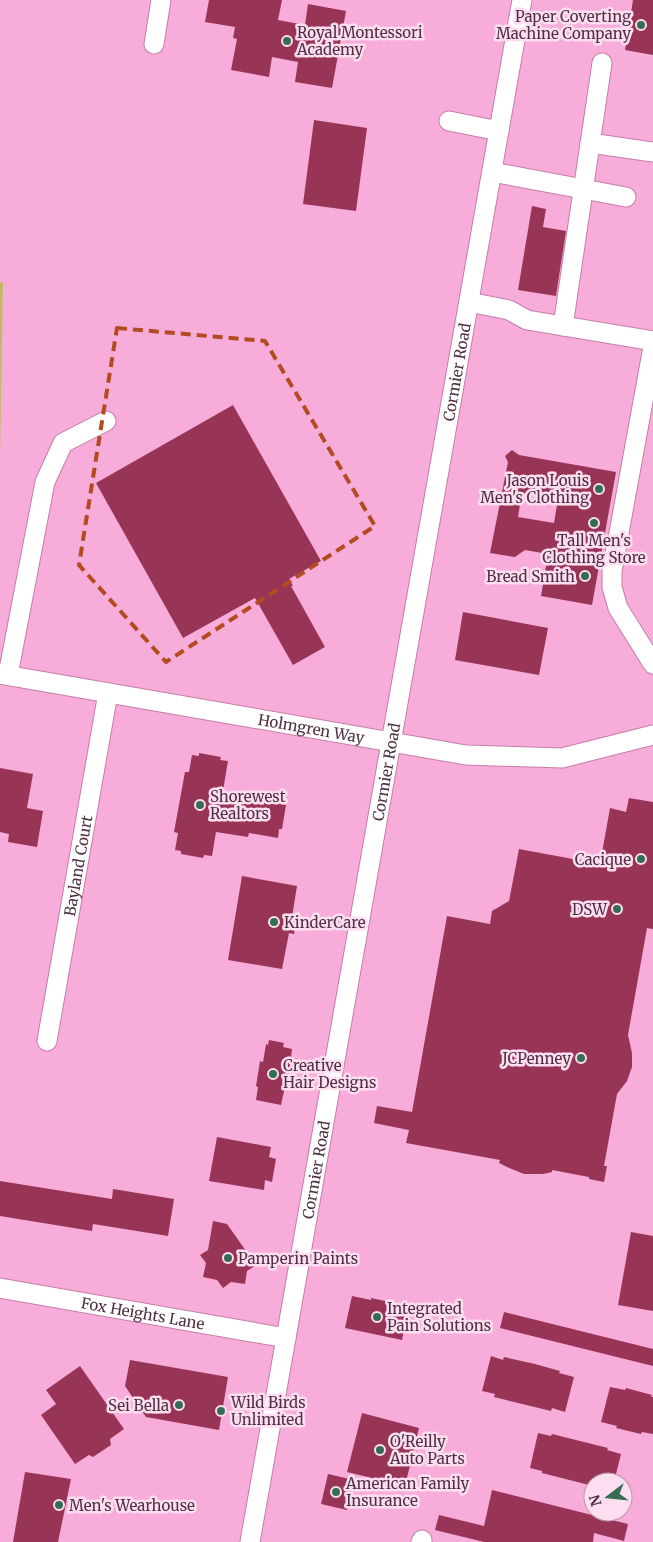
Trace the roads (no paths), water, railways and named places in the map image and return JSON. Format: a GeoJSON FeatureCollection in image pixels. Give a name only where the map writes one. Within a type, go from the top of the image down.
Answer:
{"type":"FeatureCollection","features":[{"type":"Feature","properties":{"kind":"street"},"geometry":{"type":"LineString","coordinates":[[154,44],[161,0]]}},
{"type":"Feature","properties":{"kind":"street","name":"Cormier Road"},"geometry":{"type":"LineString","coordinates":[[250,1542],[522,0]]}},
{"type":"Feature","properties":{"kind":"street"},"geometry":{"type":"LineString","coordinates":[[563,326],[602,63]]}},
{"type":"Feature","properties":{"kind":"street"},"geometry":{"type":"LineString","coordinates":[[448,121],[499,131]]}},
{"type":"Feature","properties":{"kind":"street"},"geometry":{"type":"LineString","coordinates":[[590,143],[653,152]]}},
{"type":"Feature","properties":{"kind":"street"},"geometry":{"type":"LineString","coordinates":[[492,172],[626,198]]}},
{"type":"Feature","properties":{"kind":"street"},"geometry":{"type":"LineString","coordinates":[[469,302],[509,310],[527,320],[653,342]]}},
{"type":"Feature","properties":{"kind":"street"},"geometry":{"type":"LineString","coordinates":[[653,347],[612,571],[612,587],[618,608],[653,664]]}},
{"type":"Feature","properties":{"kind":"street"},"geometry":{"type":"LineString","coordinates":[[4,675],[45,482],[63,443],[106,422]]}},
{"type":"Feature","properties":{"kind":"street","name":"Holmgren Way"},"geometry":{"type":"LineString","coordinates":[[4,675],[466,755],[562,758],[653,735]]}},
{"type":"Feature","properties":{"kind":"street","name":"Bayland Court"},"geometry":{"type":"LineString","coordinates":[[47,1041],[108,693]]}},
{"type":"Feature","properties":{"kind":"street","name":"Fox Heights Lane"},"geometry":{"type":"LineString","coordinates":[[0,1288],[286,1338]]}},
{"type":"Feature","properties":{"kind":"place","name":"Paper Coverting Machine Company"},"geometry":{"type":"Point","coordinates":[641,25]}},
{"type":"Feature","properties":{"kind":"place","name":"Royal Montessori Academy"},"geometry":{"type":"Point","coordinates":[287,41]}},
{"type":"Feature","properties":{"kind":"place","name":"Jason Louis Men's Clothing"},"geometry":{"type":"Point","coordinates":[599,489]}},
{"type":"Feature","properties":{"kind":"place","name":"Tall Men's Clothing Store"},"geometry":{"type":"Point","coordinates":[594,523]}},
{"type":"Feature","properties":{"kind":"place","name":"Bread Smith"},"geometry":{"type":"Point","coordinates":[585,576]}},
{"type":"Feature","properties":{"kind":"place","name":"Shorewest Realtors"},"geometry":{"type":"Point","coordinates":[200,805]}},
{"type":"Feature","properties":{"kind":"place","name":"Cacique"},"geometry":{"type":"Point","coordinates":[641,859]}},
{"type":"Feature","properties":{"kind":"place","name":"DSW"},"geometry":{"type":"Point","coordinates":[617,909]}},
{"type":"Feature","properties":{"kind":"place","name":"KinderCare"},"geometry":{"type":"Point","coordinates":[274,922]}},
{"type":"Feature","properties":{"kind":"place","name":"JCPenney"},"geometry":{"type":"Point","coordinates":[581,1058]}},
{"type":"Feature","properties":{"kind":"place","name":"Creative Hair Designs"},"geometry":{"type":"Point","coordinates":[273,1074]}},
{"type":"Feature","properties":{"kind":"place","name":"Pamperin Paints"},"geometry":{"type":"Point","coordinates":[228,1258]}},
{"type":"Feature","properties":{"kind":"place","name":"Integrated Pain Solutions"},"geometry":{"type":"Point","coordinates":[377,1317]}},
{"type":"Feature","properties":{"kind":"place","name":"Sei Bella"},"geometry":{"type":"Point","coordinates":[179,1405]}},
{"type":"Feature","properties":{"kind":"place","name":"Wild Birds Unlimited"},"geometry":{"type":"Point","coordinates":[221,1411]}},
{"type":"Feature","properties":{"kind":"place","name":"O'Reilly Auto Parts"},"geometry":{"type":"Point","coordinates":[380,1450]}},
{"type":"Feature","properties":{"kind":"place","name":"American Family Insurance"},"geometry":{"type":"Point","coordinates":[336,1492]}},
{"type":"Feature","properties":{"kind":"place","name":"Men's Wearhouse"},"geometry":{"type":"Point","coordinates":[59,1505]}}]}
